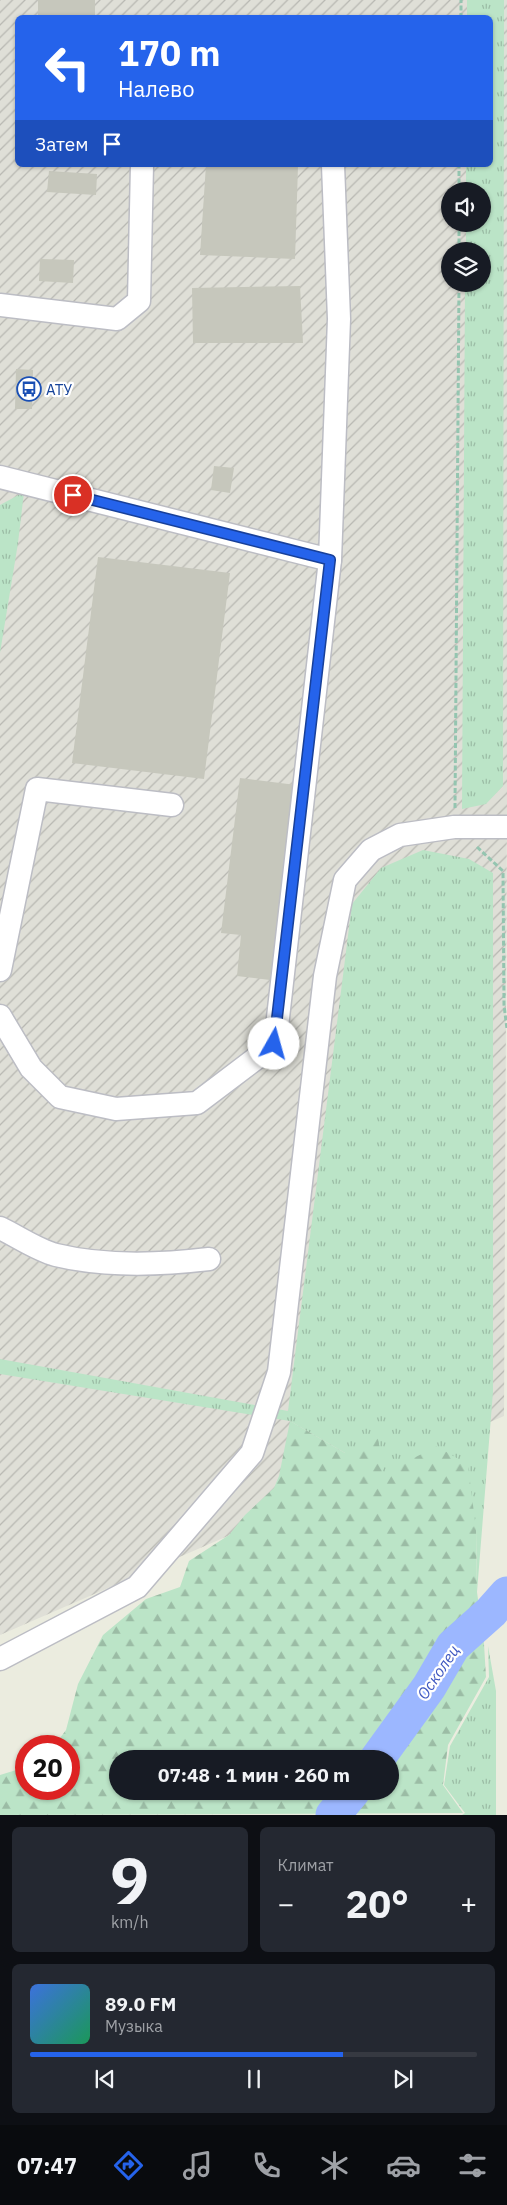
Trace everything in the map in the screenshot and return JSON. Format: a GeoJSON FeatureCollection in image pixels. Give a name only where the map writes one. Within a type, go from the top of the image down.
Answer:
{"type":"FeatureCollection","features":[{"type":"Feature","properties":{"kind":"lane"},"geometry":{"type":"LineString","coordinates":[[0,305],[117,319],[139,301],[142,167]]}},
{"type":"Feature","properties":{"kind":"lane"},"geometry":{"type":"LineString","coordinates":[[0,1016],[31,1068],[60,1097],[116,1109],[197,1103],[274,1044],[330,560],[339,320],[333,167]]}},
{"type":"Feature","properties":{"kind":"lane"},"geometry":{"type":"LineString","coordinates":[[0,477],[330,560]]}},
{"type":"Feature","properties":{"kind":"lane"},"geometry":{"type":"LineString","coordinates":[[0,970],[37,789],[172,805]]}},
{"type":"Feature","properties":{"kind":"lane"},"geometry":{"type":"LineString","coordinates":[[0,1659],[137,1587],[252,1453],[280,1372],[325,976],[345,880],[370,850],[400,835],[454,827],[507,827]]}},
{"type":"Feature","properties":{"kind":"lane"},"geometry":{"type":"LineString","coordinates":[[0,1228],[54,1254],[117,1264],[175,1263],[209,1258]]}},
{"type":"Feature","properties":{"kind":"path"},"geometry":{"type":"LineString","coordinates":[[460,15],[461,0]]}},
{"type":"Feature","properties":{"kind":"path"},"geometry":{"type":"LineString","coordinates":[[459,167],[459,182]]}},
{"type":"Feature","properties":{"kind":"path"},"geometry":{"type":"LineString","coordinates":[[458,292],[454,827],[503,871],[504,1005],[507,1029]]}},
{"type":"Feature","properties":{"kind":"shaded area"},"geometry":{"type":"Polygon","coordinates":[[[0,0],[507,0],[507,801],[504,1416],[0,1635],[0,0]]]}},
{"type":"Feature","properties":{"kind":"green space"},"geometry":{"type":"Polygon","coordinates":[[[467,0],[504,0],[503,786],[486,804],[462,809],[465,292],[491,292],[491,242],[466,242],[466,232],[491,232],[491,182],[466,182],[466,167],[493,167],[493,15],[467,15],[467,0]]]}},
{"type":"Feature","properties":{"kind":"green space"},"geometry":{"type":"Polygon","coordinates":[[[24,492],[18,543],[0,653],[0,505],[24,492]]]}},
{"type":"Feature","properties":{"kind":"green space"},"geometry":{"type":"Polygon","coordinates":[[[423,850],[469,859],[493,873],[493,1392],[477,1592],[476,1529],[290,1421],[0,1374],[0,1359],[288,1411],[352,904],[381,868],[423,850]]]}},
{"type":"Feature","properties":{"kind":"green space"},"geometry":{"type":"Polygon","coordinates":[[[290,1421],[345,1453],[378,1437],[383,1474],[437,1446],[468,1465],[476,1529],[477,1592],[486,1677],[448,1745],[443,1785],[463,1813],[0,1815],[0,1775],[15,1770],[15,1800],[80,1800],[80,1735],[62,1735],[66,1730],[78,1684],[103,1635],[146,1599],[180,1587],[189,1561],[229,1535],[245,1515],[274,1488],[279,1476],[290,1421]]]}},
{"type":"Feature","properties":{"kind":"green space"},"geometry":{"type":"Polygon","coordinates":[[[488,1646],[496,1691],[496,1815],[462,1815],[465,1813],[444,1785],[450,1746],[489,1677],[488,1646]]]}},
{"type":"Feature","properties":{"kind":"building"},"geometry":{"type":"Polygon","coordinates":[[[38,0],[95,0],[95,15],[38,15],[38,0]]]}},
{"type":"Feature","properties":{"kind":"building"},"geometry":{"type":"Polygon","coordinates":[[[206,167],[298,167],[295,259],[200,255],[206,167]]]}},
{"type":"Feature","properties":{"kind":"building"},"geometry":{"type":"Polygon","coordinates":[[[49,171],[97,174],[96,195],[47,192],[49,171]]]}},
{"type":"Feature","properties":{"kind":"building"},"geometry":{"type":"Polygon","coordinates":[[[40,259],[74,260],[73,283],[39,281],[40,259]]]}},
{"type":"Feature","properties":{"kind":"building"},"geometry":{"type":"Polygon","coordinates":[[[300,286],[303,343],[193,343],[192,288],[300,286]]]}},
{"type":"Feature","properties":{"kind":"building"},"geometry":{"type":"Polygon","coordinates":[[[16,369],[33,370],[32,409],[15,409],[16,369]]]}},
{"type":"Feature","properties":{"kind":"building"},"geometry":{"type":"Polygon","coordinates":[[[214,466],[234,468],[230,493],[211,490],[214,466]]]}},
{"type":"Feature","properties":{"kind":"building"},"geometry":{"type":"Polygon","coordinates":[[[98,557],[230,573],[204,779],[72,763],[98,557]]]}},
{"type":"Feature","properties":{"kind":"building"},"geometry":{"type":"Polygon","coordinates":[[[240,778],[296,785],[270,980],[237,976],[241,935],[221,933],[240,778]]]}},
{"type":"Feature","properties":{"kind":"waterway","name":"Осколец"},"geometry":{"type":"LineString","coordinates":[[384,1750],[429,1687],[453,1646],[491,1612],[507,1594]]}},
{"type":"Feature","properties":{"kind":"waterway","name":"Осколец"},"geometry":{"type":"LineString","coordinates":[[333,1815],[346,1800]]}},
{"type":"Feature","properties":{"kind":"place","name":"АТУ"},"geometry":{"type":"Point","coordinates":[29,389]}},
{"type":"Feature","properties":{"kind":"route"},"geometry":{"type":"LineString","coordinates":[[73,495],[330,560],[274,1044]]}}]}
